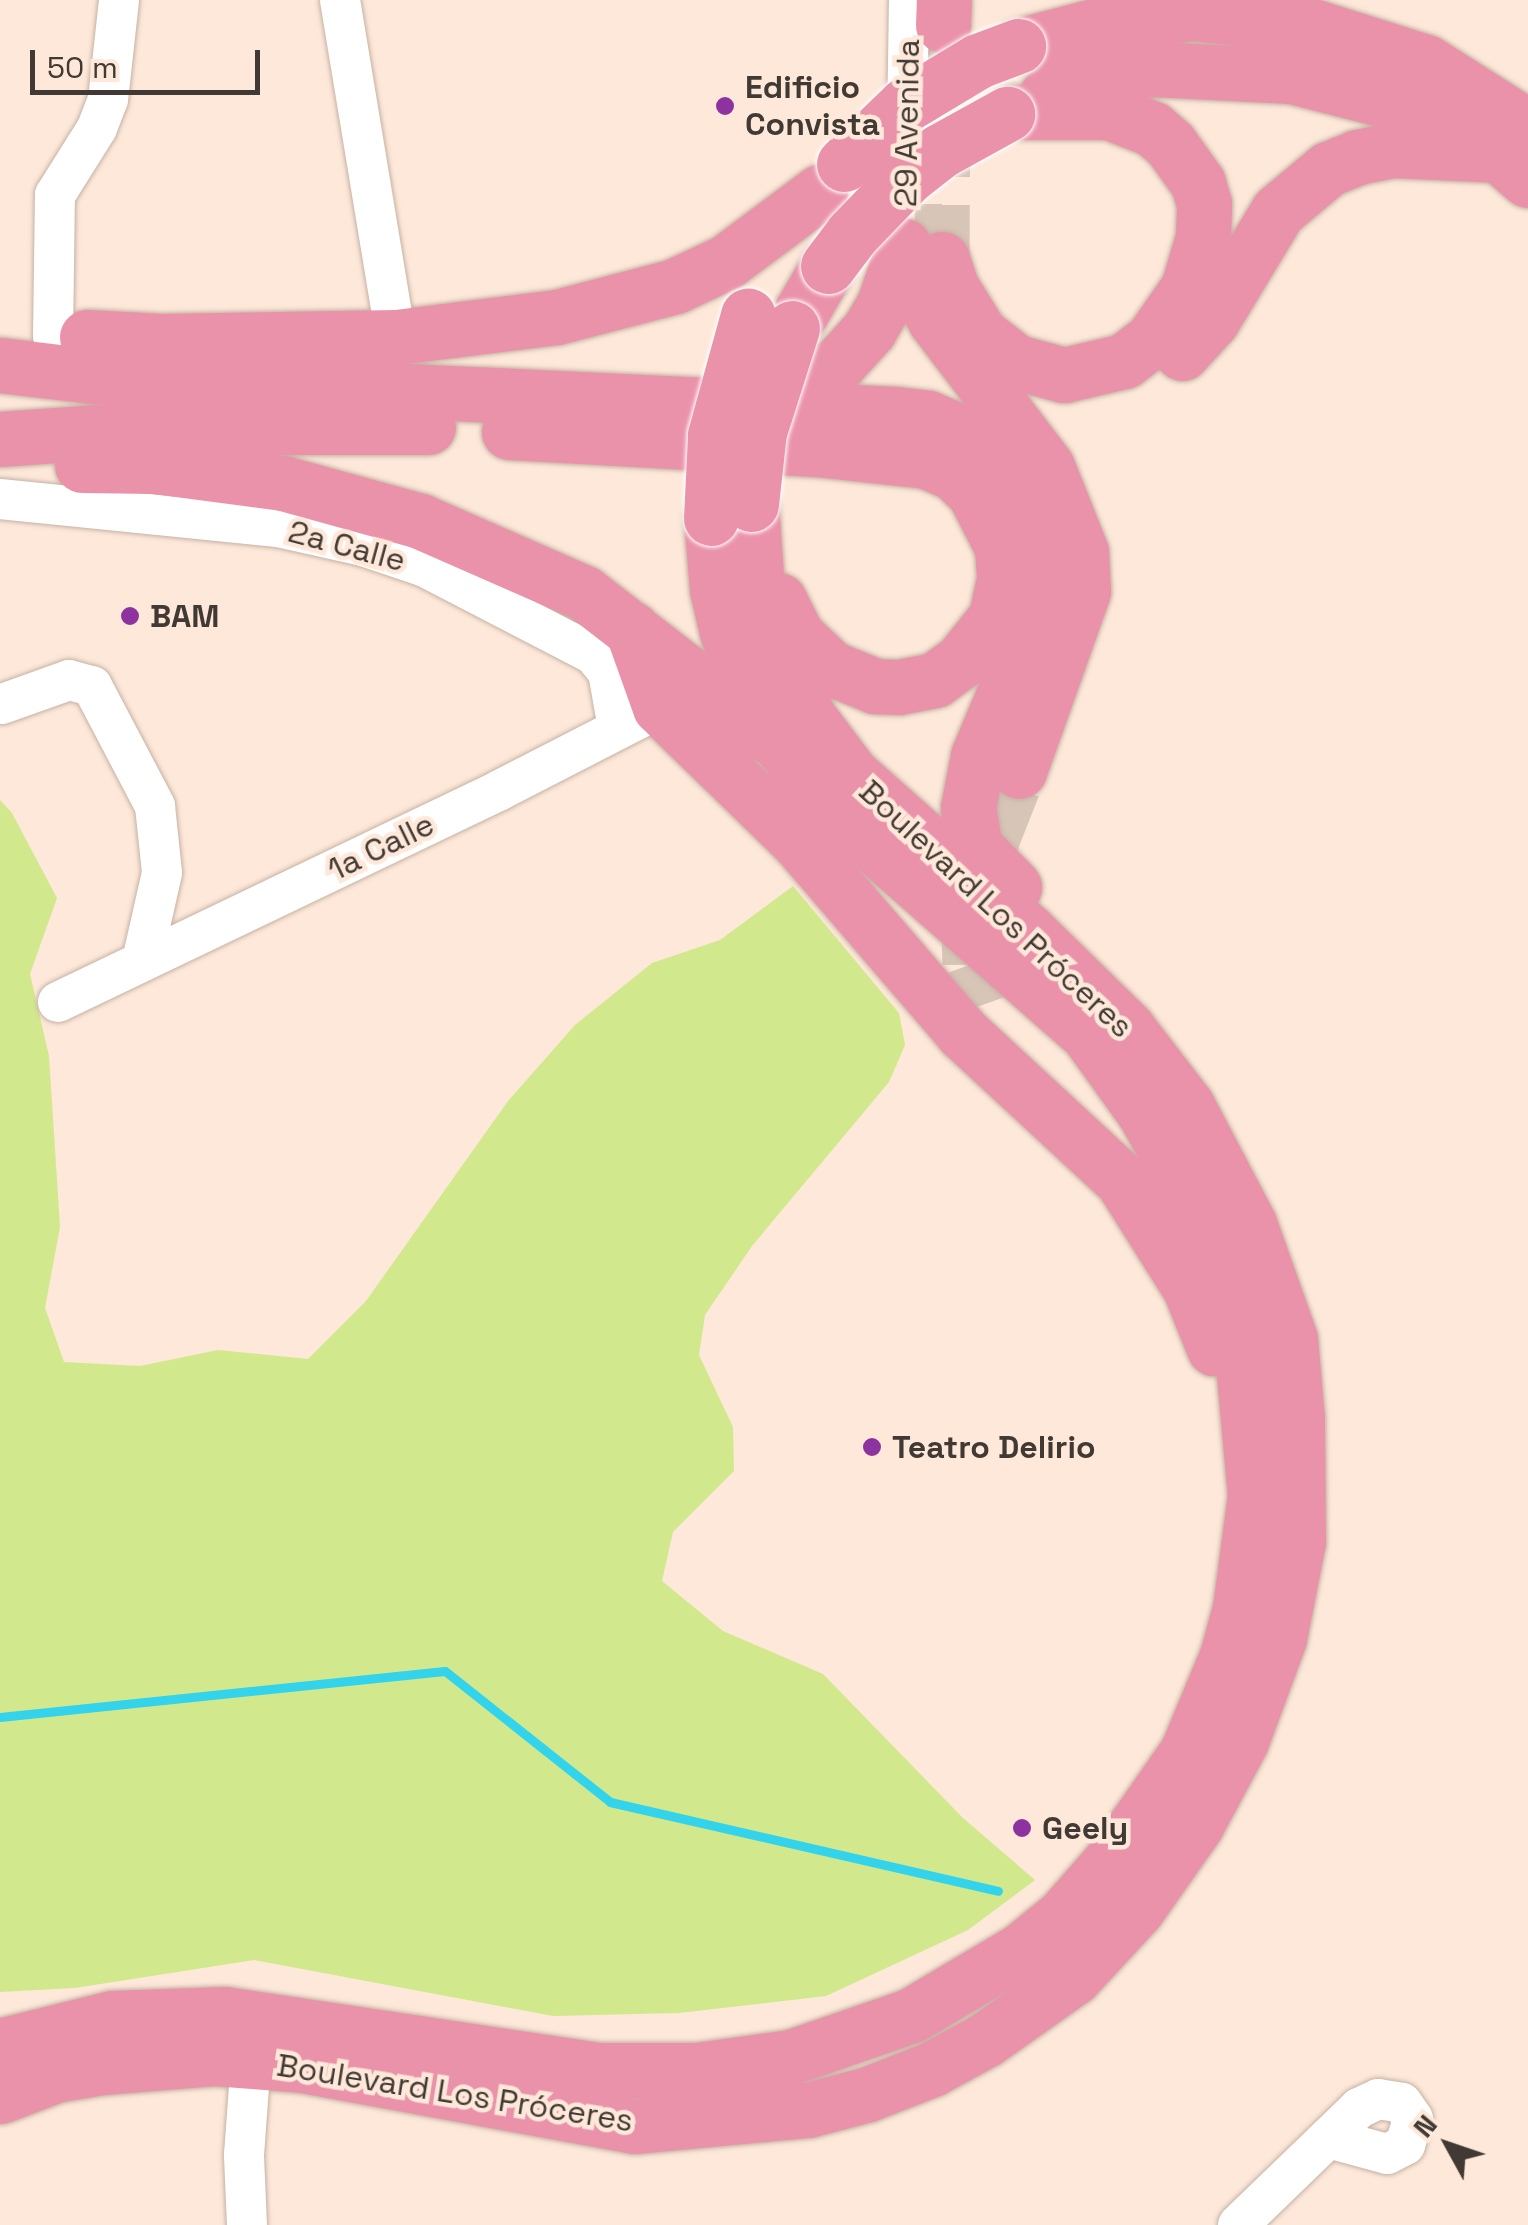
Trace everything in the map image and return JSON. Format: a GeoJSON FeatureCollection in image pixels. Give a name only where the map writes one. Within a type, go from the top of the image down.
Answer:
{"type":"FeatureCollection","features":[{"type":"Feature","properties":{"kind":"highway"},"geometry":{"type":"LineString","coordinates":[[1047,0],[1098,25]]}},
{"type":"Feature","properties":{"kind":"highway"},"geometry":{"type":"LineString","coordinates":[[0,363],[53,336],[161,341],[396,337],[557,318],[675,286],[726,262],[825,186],[906,106],[978,61],[1098,25],[1193,13],[1315,27],[1426,62],[1518,154]]}},
{"type":"Feature","properties":{"kind":"highway"},"geometry":{"type":"LineString","coordinates":[[770,321],[828,266],[870,214],[908,176],[952,144],[1009,113],[1102,76],[1154,68],[1250,71],[1331,84],[1397,102],[1518,154]]}},
{"type":"Feature","properties":{"kind":"highway"},"geometry":{"type":"LineString","coordinates":[[923,252],[951,287],[980,334],[1016,362],[1064,375],[1124,361],[1151,341],[1188,288],[1204,237],[1204,204],[1198,183],[1170,144],[1153,129],[1109,112],[1009,113]]}},
{"type":"Feature","properties":{"kind":"highway"},"geometry":{"type":"LineString","coordinates":[[967,359],[1031,396],[1064,402],[1099,400],[1158,374],[1182,353],[1212,320],[1278,211],[1328,169],[1356,157],[1394,150],[1518,154]]}},
{"type":"Feature","properties":{"kind":"highway"},"geometry":{"type":"LineString","coordinates":[[0,439],[166,427],[430,426],[891,455],[926,461],[954,473],[974,492],[991,517],[1002,548],[1002,598],[981,640],[935,680],[899,687],[874,686],[831,668],[812,654],[797,636],[738,523],[715,435],[770,321],[794,226],[825,186]]}},
{"type":"Feature","properties":{"kind":"highway"},"geometry":{"type":"LineString","coordinates":[[923,252],[920,297],[1047,468],[1081,552],[1083,592],[1019,771]]}},
{"type":"Feature","properties":{"kind":"highway"},"geometry":{"type":"LineString","coordinates":[[522,396],[649,373],[791,382],[822,374],[869,330],[923,252]]}},
{"type":"Feature","properties":{"kind":"highway"},"geometry":{"type":"LineString","coordinates":[[0,363],[92,376],[912,416],[951,428],[996,459],[1024,495],[1036,523],[1044,565],[1032,627],[970,784],[969,830],[984,858],[1081,944],[1127,1028]]}},
{"type":"Feature","properties":{"kind":"highway"},"geometry":{"type":"LineString","coordinates":[[0,458],[20,464],[154,466],[283,483],[420,521],[512,558],[567,583],[632,629],[660,707],[797,840],[964,1034],[1122,1180],[1190,1288],[1254,1449]]}},
{"type":"Feature","properties":{"kind":"highway","name":"Boulevard Los Próceres"},"geometry":{"type":"LineString","coordinates":[[5,2042],[112,2018],[224,2014],[598,2070],[697,2070],[790,2057],[912,2015],[1020,1952],[1063,1916],[1162,1795],[1187,1752],[1227,1656],[1250,1549],[1254,1449],[1241,1342],[1205,1221],[1144,1112],[1088,1034],[834,812],[780,744],[752,696],[727,632],[717,590],[738,523]]}},
{"type":"Feature","properties":{"kind":"highway","name":"Boulevard Los Próceres"},"geometry":{"type":"LineString","coordinates":[[0,2096],[55,2076],[103,2066],[160,2060],[251,2060],[634,2126],[808,2110],[900,2082],[984,2040],[1074,1977],[1137,1910],[1217,1789],[1253,1714],[1279,1638],[1298,1541],[1297,1418],[1290,1339],[1248,1224],[1187,1106],[1127,1028],[1028,931],[852,775],[830,748],[791,686],[767,629],[738,523]]}},
{"type":"Feature","properties":{"kind":"highway"},"geometry":{"type":"LineString","coordinates":[[660,707],[780,744]]}},
{"type":"Feature","properties":{"kind":"highway"},"geometry":{"type":"LineString","coordinates":[[984,1004],[1076,1089],[1205,1221]]}},
{"type":"Feature","properties":{"kind":"street"},"geometry":{"type":"LineString","coordinates":[[53,336],[55,196],[96,128],[108,100],[119,0]]}},
{"type":"Feature","properties":{"kind":"street"},"geometry":{"type":"LineString","coordinates":[[340,0],[396,337]]}},
{"type":"Feature","properties":{"kind":"street","name":"29 Avenida"},"geometry":{"type":"LineString","coordinates":[[923,252],[932,8]]}},
{"type":"Feature","properties":{"kind":"street","name":"2a Calle"},"geometry":{"type":"LineString","coordinates":[[0,499],[278,527],[363,546],[425,567],[593,654],[608,672],[660,707]]}},
{"type":"Feature","properties":{"kind":"street"},"geometry":{"type":"LineString","coordinates":[[2,704],[69,680],[92,686],[155,806],[162,873],[142,961]]}},
{"type":"Feature","properties":{"kind":"street","name":"1a Calle"},"geometry":{"type":"LineString","coordinates":[[58,1002],[660,707]]}},
{"type":"Feature","properties":{"kind":"street"},"geometry":{"type":"LineString","coordinates":[[247,2225],[244,2155],[251,2060]]}},
{"type":"Feature","properties":{"kind":"street"},"geometry":{"type":"LineString","coordinates":[[1238,2225],[1328,2138]]}},
{"type":"Feature","properties":{"kind":"green space"},"geometry":{"type":"Polygon","coordinates":[[[0,800],[12,813],[57,898],[30,974],[49,1056],[60,1227],[45,1308],[64,1362],[140,1366],[218,1350],[308,1359],[366,1301],[508,1101],[575,1025],[652,963],[720,940],[793,886],[899,1013],[905,1045],[889,1082],[752,1246],[705,1315],[699,1355],[733,1427],[734,1471],[673,1532],[662,1581],[723,1631],[823,1674],[963,1818],[1035,1880],[968,1930],[826,1996],[679,2013],[553,2016],[254,1960],[75,1988],[0,1992],[0,800]]]}},
{"type":"Feature","properties":{"kind":"waterway"},"geometry":{"type":"LineString","coordinates":[[0,1717],[445,1671],[610,1802],[998,1891]]}},
{"type":"Feature","properties":{"kind":"tunnel"},"geometry":{"type":"LineString","coordinates":[[942,259],[943,42]]}},
{"type":"Feature","properties":{"kind":"tunnel"},"geometry":{"type":"LineString","coordinates":[[984,1004],[970,964],[969,939],[993,837],[1019,771]]}},
{"type":"Feature","properties":{"kind":"place","name":"Edificio Convista"},"geometry":{"type":"Point","coordinates":[725,106]}},
{"type":"Feature","properties":{"kind":"place","name":"BAM"},"geometry":{"type":"Point","coordinates":[130,616]}},
{"type":"Feature","properties":{"kind":"place","name":"Teatro Delirio"},"geometry":{"type":"Point","coordinates":[872,1447]}},
{"type":"Feature","properties":{"kind":"place","name":"Geely"},"geometry":{"type":"Point","coordinates":[1022,1828]}}]}
